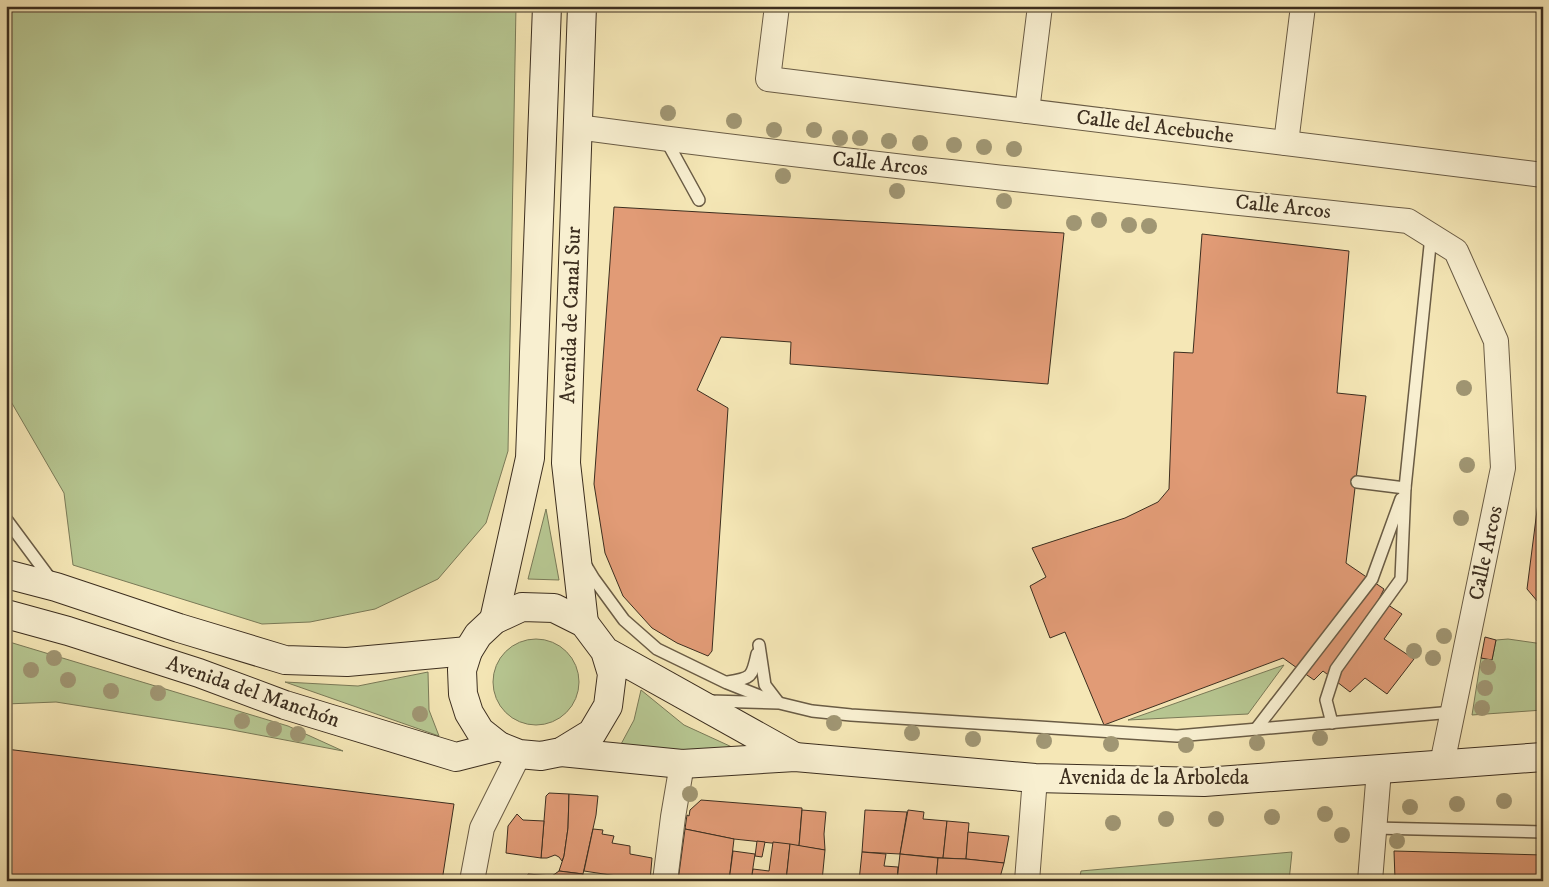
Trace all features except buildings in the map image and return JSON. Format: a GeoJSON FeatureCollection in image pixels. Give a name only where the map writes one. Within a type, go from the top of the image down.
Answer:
{"type":"FeatureCollection","features":[{"type":"Feature","properties":{"kind":"main road","name":"Avenida de Canal Sur"},"geometry":{"type":"LineString","coordinates":[[494,620],[530,458],[547,6]]}},
{"type":"Feature","properties":{"kind":"main road","name":"Avenida de Canal Sur"},"geometry":{"type":"LineString","coordinates":[[582,6],[566,463],[584,623]]}},
{"type":"Feature","properties":{"kind":"main road","name":"Avenida del Manchón"},"geometry":{"type":"LineString","coordinates":[[6,574],[56,587],[179,628],[285,660],[347,662],[468,650]]}},
{"type":"Feature","properties":{"kind":"main road"},"geometry":{"type":"LineString","coordinates":[[606,651],[612,674],[608,706],[592,733],[561,752],[541,756],[509,750],[480,730],[469,713],[463,694],[462,670],[468,650],[478,635],[494,620],[522,607],[554,608],[584,623],[606,651],[796,757]]}},
{"type":"Feature","properties":{"kind":"main road","name":"Avenida del Manchón"},"geometry":{"type":"LineString","coordinates":[[6,614],[68,631],[199,673],[285,705],[456,757],[509,750]]}},
{"type":"Feature","properties":{"kind":"main road","name":"Avenida de la Arboleda"},"geometry":{"type":"LineString","coordinates":[[561,752],[682,764],[796,757],[1035,778],[1204,782],[1543,757]]}},
{"type":"Feature","properties":{"kind":"street","name":"Calle del Acebuche"},"geometry":{"type":"LineString","coordinates":[[777,6],[768,79],[1543,174]]}},
{"type":"Feature","properties":{"kind":"street"},"geometry":{"type":"LineString","coordinates":[[1027,111],[1040,6]]}},
{"type":"Feature","properties":{"kind":"street"},"geometry":{"type":"LineString","coordinates":[[1286,143],[1303,6]]}},
{"type":"Feature","properties":{"kind":"street","name":"Calle Arcos"},"geometry":{"type":"LineString","coordinates":[[577,127],[666,140],[1408,221],[1456,251],[1496,341],[1503,468],[1442,764]]}},
{"type":"Feature","properties":{"kind":"street"},"geometry":{"type":"LineString","coordinates":[[472,881],[482,828],[509,750]]}},
{"type":"Feature","properties":{"kind":"street"},"geometry":{"type":"LineString","coordinates":[[665,881],[682,764]]}},
{"type":"Feature","properties":{"kind":"street"},"geometry":{"type":"LineString","coordinates":[[1370,881],[1379,770]]}},
{"type":"Feature","properties":{"kind":"street"},"geometry":{"type":"LineString","coordinates":[[1027,881],[1035,778]]}},
{"type":"Feature","properties":{"kind":"lane"},"geometry":{"type":"LineString","coordinates":[[666,140],[698,200]]}},
{"type":"Feature","properties":{"kind":"lane"},"geometry":{"type":"LineString","coordinates":[[1332,723],[1326,700],[1336,669],[1401,579],[1405,488],[1431,236]]}},
{"type":"Feature","properties":{"kind":"lane"},"geometry":{"type":"LineString","coordinates":[[1357,482],[1405,488]]}},
{"type":"Feature","properties":{"kind":"lane"},"geometry":{"type":"LineString","coordinates":[[1256,729],[1372,578],[1405,488]]}},
{"type":"Feature","properties":{"kind":"lane"},"geometry":{"type":"LineString","coordinates":[[6,519],[56,587]]}},
{"type":"Feature","properties":{"kind":"lane"},"geometry":{"type":"LineString","coordinates":[[576,547],[594,579],[624,620],[657,649],[727,683],[779,703],[812,711],[851,716],[1177,736],[1453,712]]}},
{"type":"Feature","properties":{"kind":"lane"},"geometry":{"type":"LineString","coordinates":[[727,683],[746,679],[753,672],[759,645],[765,685],[779,703]]}},
{"type":"Feature","properties":{"kind":"lane"},"geometry":{"type":"LineString","coordinates":[[696,701],[779,703]]}},
{"type":"Feature","properties":{"kind":"lane"},"geometry":{"type":"LineString","coordinates":[[1374,828],[1543,832]]}},
{"type":"Feature","properties":{"kind":"green space"},"geometry":{"type":"Polygon","coordinates":[[[6,6],[516,6],[508,451],[486,523],[438,579],[375,609],[310,622],[262,624],[73,565],[64,493],[6,393],[6,6]]]}},
{"type":"Feature","properties":{"kind":"green space"},"geometry":{"type":"Polygon","coordinates":[[[546,509],[559,580],[528,579],[546,509]]]}},
{"type":"Feature","properties":{"kind":"green space"},"geometry":{"type":"Polygon","coordinates":[[[536,639],[553,642],[567,651],[576,665],[579,682],[576,699],[567,713],[553,722],[536,725],[519,722],[505,713],[496,699],[493,682],[496,665],[505,651],[519,642],[536,639]]]}},
{"type":"Feature","properties":{"kind":"green space"},"geometry":{"type":"Polygon","coordinates":[[[1508,639],[1543,644],[1543,710],[1472,715],[1481,658],[1492,660],[1496,640],[1508,639]]]}},
{"type":"Feature","properties":{"kind":"green space"},"geometry":{"type":"Polygon","coordinates":[[[6,641],[288,726],[343,751],[227,729],[56,702],[6,704],[6,641]]]}},
{"type":"Feature","properties":{"kind":"green space"},"geometry":{"type":"Polygon","coordinates":[[[1284,665],[1248,714],[1128,720],[1284,665]]]}},
{"type":"Feature","properties":{"kind":"green space"},"geometry":{"type":"Polygon","coordinates":[[[428,672],[429,710],[439,736],[285,682],[358,686],[428,672]]]}},
{"type":"Feature","properties":{"kind":"green space"},"geometry":{"type":"Polygon","coordinates":[[[641,690],[684,725],[745,753],[681,752],[620,746],[634,720],[641,690]]]}},
{"type":"Feature","properties":{"kind":"green space"},"geometry":{"type":"Polygon","coordinates":[[[1292,852],[1289,881],[1079,881],[1081,871],[1292,852]]]}}]}
